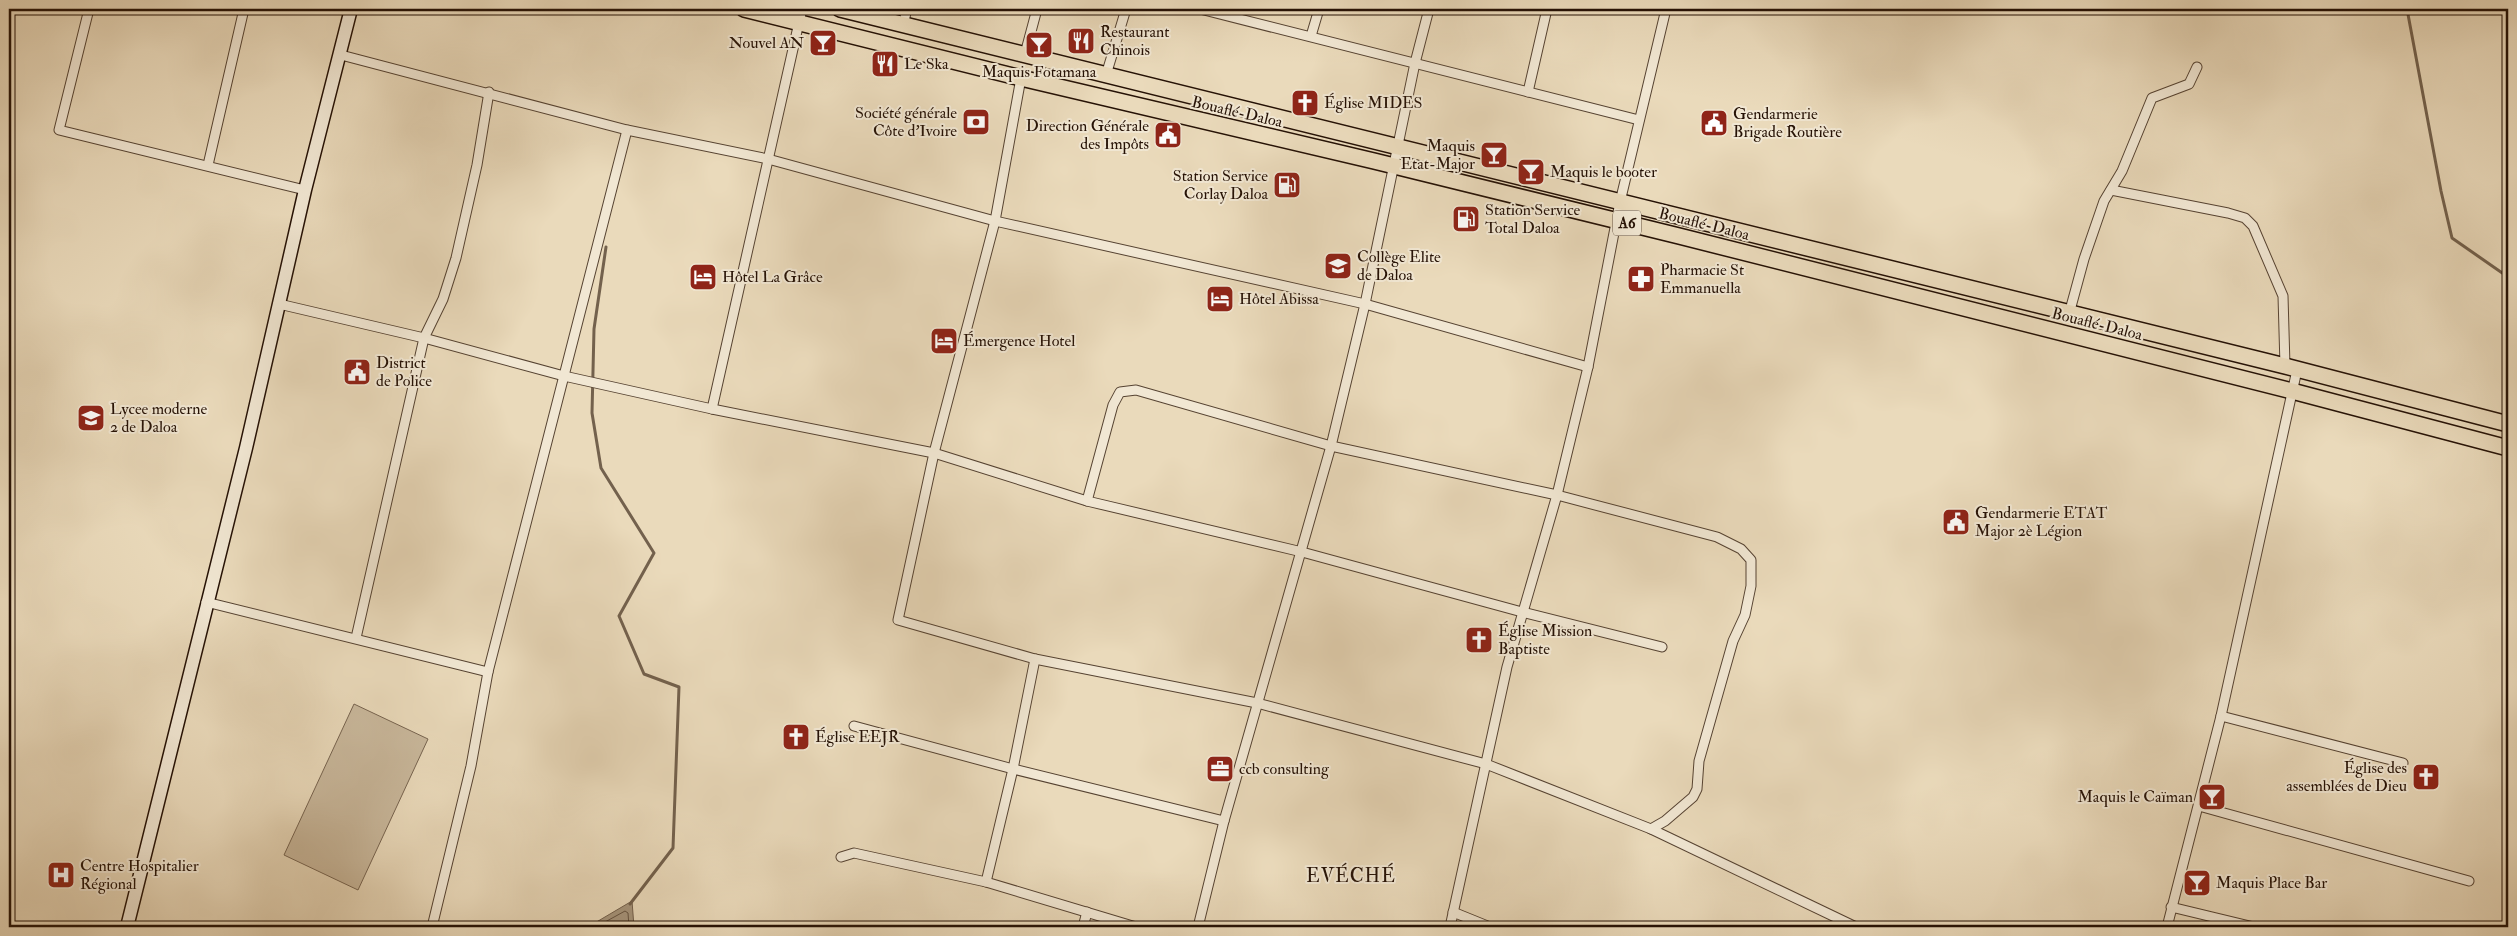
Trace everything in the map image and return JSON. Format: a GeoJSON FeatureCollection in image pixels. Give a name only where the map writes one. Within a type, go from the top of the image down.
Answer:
{"type":"FeatureCollection","features":[{"type":"Feature","properties":{"kind":"highway","name":"Bouaflé-Daloa"},"geometry":{"type":"LineString","coordinates":[[744,9],[800,16],[1021,78],[1616,220],[2292,391],[2508,448]]}},
{"type":"Feature","properties":{"kind":"highway","name":"Bouaflé-Daloa"},"geometry":{"type":"LineString","coordinates":[[840,9],[2291,368],[2508,424]]}},
{"type":"Feature","properties":{"kind":"street"},"geometry":{"type":"LineString","coordinates":[[89,9],[59,130],[305,190]]}},
{"type":"Feature","properties":{"kind":"street"},"geometry":{"type":"LineString","coordinates":[[208,165],[244,9]]}},
{"type":"Feature","properties":{"kind":"street"},"geometry":{"type":"LineString","coordinates":[[127,927],[206,602],[246,448],[305,190],[341,55],[351,9]]}},
{"type":"Feature","properties":{"kind":"street"},"geometry":{"type":"LineString","coordinates":[[903,25],[907,9]]}},
{"type":"Feature","properties":{"kind":"street"},"geometry":{"type":"LineString","coordinates":[[1025,54],[1037,9]]}},
{"type":"Feature","properties":{"kind":"street"},"geometry":{"type":"LineString","coordinates":[[1106,75],[1126,9]]}},
{"type":"Feature","properties":{"kind":"street"},"geometry":{"type":"LineString","coordinates":[[1200,9],[1218,11],[1639,120]]}},
{"type":"Feature","properties":{"kind":"street"},"geometry":{"type":"LineString","coordinates":[[1311,36],[1319,9]]}},
{"type":"Feature","properties":{"kind":"street"},"geometry":{"type":"LineString","coordinates":[[1198,927],[1224,821],[1331,446],[1428,9]]}},
{"type":"Feature","properties":{"kind":"street"},"geometry":{"type":"LineString","coordinates":[[1528,92],[1547,9]]}},
{"type":"Feature","properties":{"kind":"street"},"geometry":{"type":"LineString","coordinates":[[1450,927],[1522,612],[1557,495],[1588,367],[1616,220],[1666,9]]}},
{"type":"Feature","properties":{"kind":"street"},"geometry":{"type":"LineString","coordinates":[[712,409],[800,16]]}},
{"type":"Feature","properties":{"kind":"street"},"geometry":{"type":"LineString","coordinates":[[341,55],[489,92],[627,130],[768,159],[995,221],[1364,304],[1588,367]]}},
{"type":"Feature","properties":{"kind":"street"},"geometry":{"type":"LineString","coordinates":[[2069,314],[2084,259],[2104,202],[2122,171],[2152,98],[2189,84],[2197,67]]}},
{"type":"Feature","properties":{"kind":"street"},"geometry":{"type":"LineString","coordinates":[[1021,78],[995,221],[934,453],[898,620],[1035,659],[1257,703],[1486,764],[1651,829],[1856,927]]}},
{"type":"Feature","properties":{"kind":"street"},"geometry":{"type":"LineString","coordinates":[[356,638],[424,338],[443,299],[456,258],[489,92]]}},
{"type":"Feature","properties":{"kind":"street"},"geometry":{"type":"LineString","coordinates":[[432,927],[471,766],[488,672],[627,130]]}},
{"type":"Feature","properties":{"kind":"street"},"geometry":{"type":"LineString","coordinates":[[2110,190],[2245,218],[2258,238],[2283,296],[2291,368],[2292,391],[2221,716],[2167,927]]}},
{"type":"Feature","properties":{"kind":"street"},"geometry":{"type":"LineString","coordinates":[[279,304],[424,338],[564,376],[712,409],[934,453],[1087,501],[1302,552],[1522,612],[1662,646]]}},
{"type":"Feature","properties":{"kind":"street"},"geometry":{"type":"LineString","coordinates":[[1087,501],[1113,405],[1120,392],[1136,390],[1331,446],[1557,495],[1716,537],[1741,550],[1751,560],[1751,586],[1745,615],[1733,641],[1698,761],[1697,789],[1666,821],[1651,829]]}},
{"type":"Feature","properties":{"kind":"street"},"geometry":{"type":"LineString","coordinates":[[206,602],[488,672]]}},
{"type":"Feature","properties":{"kind":"street"},"geometry":{"type":"LineString","coordinates":[[986,882],[1013,769],[1035,659]]}},
{"type":"Feature","properties":{"kind":"street"},"geometry":{"type":"LineString","coordinates":[[2221,716],[2403,763]]}},
{"type":"Feature","properties":{"kind":"street"},"geometry":{"type":"LineString","coordinates":[[854,726],[1013,769],[1224,821]]}},
{"type":"Feature","properties":{"kind":"street"},"geometry":{"type":"LineString","coordinates":[[2199,806],[2470,881]]}},
{"type":"Feature","properties":{"kind":"street"},"geometry":{"type":"LineString","coordinates":[[842,857],[854,853],[986,882],[1136,927]]}},
{"type":"Feature","properties":{"kind":"street"},"geometry":{"type":"LineString","coordinates":[[2172,907],[2254,927]]}},
{"type":"Feature","properties":{"kind":"street"},"geometry":{"type":"LineString","coordinates":[[1083,927],[1087,912]]}},
{"type":"Feature","properties":{"kind":"street"},"geometry":{"type":"LineString","coordinates":[[1453,912],[1490,927]]}},
{"type":"Feature","properties":{"kind":"shaded area"},"geometry":{"type":"Polygon","coordinates":[[[354,704],[428,739],[358,890],[284,855],[354,704]]]}},
{"type":"Feature","properties":{"kind":"water"},"geometry":{"type":"Polygon","coordinates":[[[632,901],[634,927],[588,927],[632,901]]]}},
{"type":"Feature","properties":{"kind":"waterway"},"geometry":{"type":"LineString","coordinates":[[2407,9],[2441,191],[2452,238],[2508,277]]}},
{"type":"Feature","properties":{"kind":"waterway"},"geometry":{"type":"LineString","coordinates":[[606,247],[594,329],[592,413],[601,468],[654,553],[619,616],[644,674],[679,687],[673,848],[630,904]]}},
{"type":"Feature","properties":{"kind":"place","name":"Restaurant Chinois"},"geometry":{"type":"Point","coordinates":[1081,41]}},
{"type":"Feature","properties":{"kind":"place","name":"Nouvel AN"},"geometry":{"type":"Point","coordinates":[823,43]}},
{"type":"Feature","properties":{"kind":"place","name":"Maquis Fotamana"},"geometry":{"type":"Point","coordinates":[1039,45]}},
{"type":"Feature","properties":{"kind":"place","name":"Le Ska"},"geometry":{"type":"Point","coordinates":[885,64]}},
{"type":"Feature","properties":{"kind":"place","name":"Église MIDES"},"geometry":{"type":"Point","coordinates":[1305,103]}},
{"type":"Feature","properties":{"kind":"place","name":"Société générale Côte d’Ivoire"},"geometry":{"type":"Point","coordinates":[976,122]}},
{"type":"Feature","properties":{"kind":"place","name":"Gendarmerie Brigade Routière"},"geometry":{"type":"Point","coordinates":[1714,123]}},
{"type":"Feature","properties":{"kind":"place","name":"Direction Générale des Impôts"},"geometry":{"type":"Point","coordinates":[1168,135]}},
{"type":"Feature","properties":{"kind":"place","name":"Maquis Etat-Major"},"geometry":{"type":"Point","coordinates":[1494,155]}},
{"type":"Feature","properties":{"kind":"place","name":"Maquis le booter"},"geometry":{"type":"Point","coordinates":[1531,172]}},
{"type":"Feature","properties":{"kind":"place","name":"Station Service Corlay Daloa"},"geometry":{"type":"Point","coordinates":[1287,185]}},
{"type":"Feature","properties":{"kind":"place","name":"Station Service Total Daloa"},"geometry":{"type":"Point","coordinates":[1466,219]}},
{"type":"Feature","properties":{"kind":"place","name":"Collège Elite de Daloa"},"geometry":{"type":"Point","coordinates":[1338,266]}},
{"type":"Feature","properties":{"kind":"place","name":"Hôtel La Grâce"},"geometry":{"type":"Point","coordinates":[703,277]}},
{"type":"Feature","properties":{"kind":"place","name":"Pharmacie St Emmanuella"},"geometry":{"type":"Point","coordinates":[1641,279]}},
{"type":"Feature","properties":{"kind":"place","name":"Hôtel Abissa"},"geometry":{"type":"Point","coordinates":[1220,299]}},
{"type":"Feature","properties":{"kind":"place","name":"Émergence Hotel"},"geometry":{"type":"Point","coordinates":[944,341]}},
{"type":"Feature","properties":{"kind":"place","name":"District de Police"},"geometry":{"type":"Point","coordinates":[357,372]}},
{"type":"Feature","properties":{"kind":"place","name":"Lycee moderne 2 de Daloa"},"geometry":{"type":"Point","coordinates":[91,418]}},
{"type":"Feature","properties":{"kind":"place","name":"Gendarmerie ETAT Major 2è Légion"},"geometry":{"type":"Point","coordinates":[1956,522]}},
{"type":"Feature","properties":{"kind":"place","name":"Église Mission Baptiste"},"geometry":{"type":"Point","coordinates":[1479,640]}},
{"type":"Feature","properties":{"kind":"place","name":"Église EEJR"},"geometry":{"type":"Point","coordinates":[796,737]}},
{"type":"Feature","properties":{"kind":"place","name":"ccb consulting"},"geometry":{"type":"Point","coordinates":[1220,769]}},
{"type":"Feature","properties":{"kind":"place","name":"Église des assemblées de Dieu"},"geometry":{"type":"Point","coordinates":[2426,777]}},
{"type":"Feature","properties":{"kind":"place","name":"Maquis le Caïman"},"geometry":{"type":"Point","coordinates":[2212,797]}},
{"type":"Feature","properties":{"kind":"place","name":"Centre Hospitalier Régional"},"geometry":{"type":"Point","coordinates":[61,875]}},
{"type":"Feature","properties":{"kind":"place","name":"Maquis Place Bar"},"geometry":{"type":"Point","coordinates":[2197,883]}},
{"type":"Feature","properties":{"kind":"district","name":"EVÉCHÉ"},"geometry":{"type":"Point","coordinates":[1351,876]}}]}
